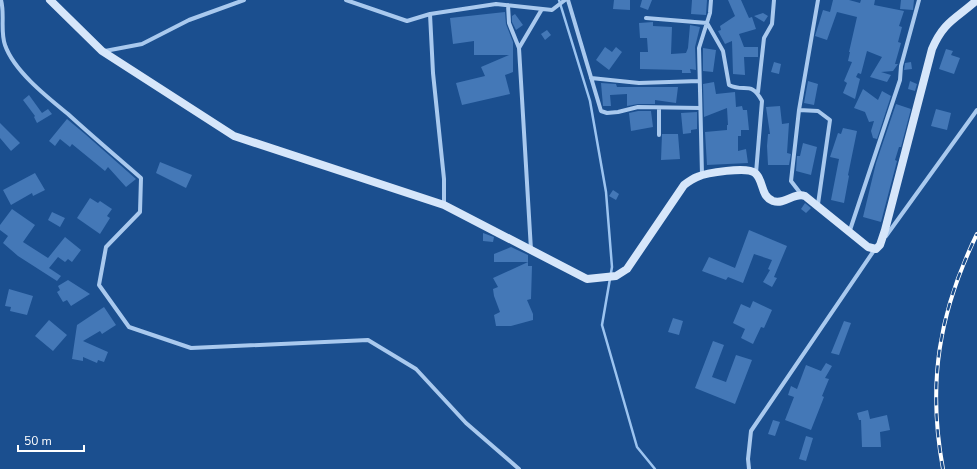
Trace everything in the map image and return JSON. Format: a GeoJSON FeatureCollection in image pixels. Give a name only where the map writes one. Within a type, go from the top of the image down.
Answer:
{"type":"FeatureCollection","features":[{"type":"Feature","properties":{"kind":"main road"},"geometry":{"type":"LineString","coordinates":[[50,0],[102,51],[234,136],[444,205],[587,279],[616,276],[627,269],[684,185],[702,175],[747,170],[756,173],[768,198],[774,201],[782,202],[802,195],[810,198],[850,230],[868,247],[876,249],[882,241],[932,49],[946,24],[975,0]]}},
{"type":"Feature","properties":{"kind":"street"},"geometry":{"type":"LineString","coordinates":[[1,0],[4,10],[4,43],[8,52],[22,71],[39,89],[141,178],[140,212],[106,247],[99,285],[130,327],[191,348],[368,340],[416,369],[466,423],[519,469]]}},
{"type":"Feature","properties":{"kind":"street"},"geometry":{"type":"LineString","coordinates":[[102,51],[142,44],[189,20],[244,0]]}},
{"type":"Feature","properties":{"kind":"street"},"geometry":{"type":"LineString","coordinates":[[346,0],[407,21],[430,14],[496,2],[508,5],[552,10],[566,1],[601,111],[607,113],[618,112],[638,107],[700,108]]}},
{"type":"Feature","properties":{"kind":"street"},"geometry":{"type":"LineString","coordinates":[[702,175],[699,48],[710,13],[711,0]]}},
{"type":"Feature","properties":{"kind":"street"},"geometry":{"type":"LineString","coordinates":[[756,173],[762,101],[758,92],[764,38],[772,24],[774,0]]}},
{"type":"Feature","properties":{"kind":"street"},"geometry":{"type":"LineString","coordinates":[[802,195],[791,181],[799,110],[818,0]]}},
{"type":"Feature","properties":{"kind":"street"},"geometry":{"type":"LineString","coordinates":[[850,230],[900,80],[901,66],[919,0]]}},
{"type":"Feature","properties":{"kind":"street"},"geometry":{"type":"LineString","coordinates":[[508,5],[509,23],[519,48],[531,250]]}},
{"type":"Feature","properties":{"kind":"street"},"geometry":{"type":"LineString","coordinates":[[519,48],[542,9]]}},
{"type":"Feature","properties":{"kind":"street"},"geometry":{"type":"LineString","coordinates":[[430,14],[433,73],[444,179],[444,205]]}},
{"type":"Feature","properties":{"kind":"street"},"geometry":{"type":"LineString","coordinates":[[646,18],[707,23]]}},
{"type":"Feature","properties":{"kind":"street"},"geometry":{"type":"LineString","coordinates":[[707,23],[723,50],[729,84],[734,87],[750,88],[758,92]]}},
{"type":"Feature","properties":{"kind":"street"},"geometry":{"type":"LineString","coordinates":[[591,78],[639,83],[699,81]]}},
{"type":"Feature","properties":{"kind":"street"},"geometry":{"type":"LineString","coordinates":[[659,108],[659,135]]}},
{"type":"Feature","properties":{"kind":"street"},"geometry":{"type":"LineString","coordinates":[[799,110],[818,111],[830,120],[818,204]]}},
{"type":"Feature","properties":{"kind":"street"},"geometry":{"type":"LineString","coordinates":[[882,241],[977,110]]}},
{"type":"Feature","properties":{"kind":"street"},"geometry":{"type":"LineString","coordinates":[[749,469],[748,459],[751,431],[876,249]]}},
{"type":"Feature","properties":{"kind":"building"},"geometry":{"type":"Polygon","coordinates":[[[614,0],[630,0],[630,10],[613,9],[614,0]]]}},
{"type":"Feature","properties":{"kind":"building"},"geometry":{"type":"Polygon","coordinates":[[[642,0],[652,0],[648,10],[640,7],[642,0]]]}},
{"type":"Feature","properties":{"kind":"building"},"geometry":{"type":"Polygon","coordinates":[[[692,0],[707,0],[706,15],[691,14],[692,0]]]}},
{"type":"Feature","properties":{"kind":"building"},"geometry":{"type":"Polygon","coordinates":[[[728,0],[741,0],[749,18],[752,17],[756,29],[739,34],[744,47],[758,47],[758,57],[744,57],[745,75],[733,74],[732,41],[725,44],[718,31],[721,30],[720,26],[735,16],[728,0]]]}},
{"type":"Feature","properties":{"kind":"building"},"geometry":{"type":"Polygon","coordinates":[[[833,0],[849,0],[860,3],[861,0],[875,0],[874,5],[904,11],[899,26],[902,27],[898,42],[901,43],[895,64],[898,64],[893,71],[881,72],[891,75],[887,82],[870,77],[882,57],[867,51],[861,74],[858,73],[856,77],[860,79],[855,99],[843,93],[847,83],[844,81],[852,62],[848,61],[849,52],[857,17],[837,12],[827,40],[815,36],[823,10],[830,12],[833,0]]]}},
{"type":"Feature","properties":{"kind":"building"},"geometry":{"type":"Polygon","coordinates":[[[901,0],[914,0],[913,10],[900,9],[901,0]]]}},
{"type":"Feature","properties":{"kind":"building"},"geometry":{"type":"Polygon","coordinates":[[[505,12],[506,24],[513,42],[513,72],[505,75],[510,94],[462,105],[456,83],[485,76],[481,67],[509,55],[474,55],[474,41],[453,44],[450,18],[505,12]]]}},
{"type":"Feature","properties":{"kind":"building"},"geometry":{"type":"Polygon","coordinates":[[[763,13],[768,16],[764,22],[754,16],[763,13]]]}},
{"type":"Feature","properties":{"kind":"building"},"geometry":{"type":"Polygon","coordinates":[[[515,14],[523,25],[516,30],[512,22],[512,16],[515,14]]]}},
{"type":"Feature","properties":{"kind":"building"},"geometry":{"type":"Polygon","coordinates":[[[653,22],[653,26],[672,27],[671,54],[686,53],[688,48],[690,25],[700,27],[695,47],[696,70],[690,69],[691,73],[682,73],[682,70],[640,69],[640,52],[648,52],[647,38],[640,38],[639,23],[653,22]]]}},
{"type":"Feature","properties":{"kind":"building"},"geometry":{"type":"Polygon","coordinates":[[[547,30],[551,35],[545,40],[541,34],[547,30]]]}},
{"type":"Feature","properties":{"kind":"building"},"geometry":{"type":"Polygon","coordinates":[[[605,47],[612,52],[616,47],[622,52],[609,70],[596,60],[605,47]]]}},
{"type":"Feature","properties":{"kind":"building"},"geometry":{"type":"Polygon","coordinates":[[[703,48],[716,50],[713,72],[703,71],[703,48]]]}},
{"type":"Feature","properties":{"kind":"building"},"geometry":{"type":"Polygon","coordinates":[[[946,49],[953,51],[951,55],[960,58],[954,74],[939,69],[946,49]]]}},
{"type":"Feature","properties":{"kind":"building"},"geometry":{"type":"Polygon","coordinates":[[[774,62],[781,64],[779,74],[771,72],[774,62]]]}},
{"type":"Feature","properties":{"kind":"building"},"geometry":{"type":"Polygon","coordinates":[[[911,62],[912,69],[904,70],[905,63],[911,62]]]}},
{"type":"Feature","properties":{"kind":"building"},"geometry":{"type":"Polygon","coordinates":[[[808,81],[818,84],[814,105],[804,103],[808,81]]]}},
{"type":"Feature","properties":{"kind":"building"},"geometry":{"type":"Polygon","coordinates":[[[910,81],[917,84],[915,91],[908,89],[910,81]]]}},
{"type":"Feature","properties":{"kind":"building"},"geometry":{"type":"Polygon","coordinates":[[[714,82],[716,94],[735,92],[736,107],[742,106],[743,110],[747,110],[749,130],[741,130],[741,136],[738,136],[738,151],[746,149],[748,163],[707,165],[705,132],[727,130],[728,125],[727,108],[704,117],[703,84],[714,82]]]}},
{"type":"Feature","properties":{"kind":"building"},"geometry":{"type":"Polygon","coordinates":[[[601,83],[616,84],[617,87],[678,87],[676,103],[655,100],[655,104],[638,104],[627,106],[627,94],[610,95],[611,106],[603,106],[601,83]]]}},
{"type":"Feature","properties":{"kind":"building"},"geometry":{"type":"Polygon","coordinates":[[[863,89],[878,100],[882,91],[891,96],[877,139],[873,138],[871,131],[874,121],[869,122],[865,112],[854,108],[863,89]]]}},
{"type":"Feature","properties":{"kind":"building"},"geometry":{"type":"Polygon","coordinates":[[[29,95],[42,113],[48,109],[52,114],[37,123],[34,117],[35,116],[23,100],[29,95]]]}},
{"type":"Feature","properties":{"kind":"building"},"geometry":{"type":"Polygon","coordinates":[[[896,104],[911,109],[901,147],[899,147],[895,160],[897,161],[881,222],[863,217],[876,163],[896,104]]]}},
{"type":"Feature","properties":{"kind":"building"},"geometry":{"type":"Polygon","coordinates":[[[780,106],[782,124],[789,123],[787,153],[791,154],[789,165],[768,165],[767,146],[768,134],[770,134],[766,107],[780,106]]]}},
{"type":"Feature","properties":{"kind":"building"},"geometry":{"type":"Polygon","coordinates":[[[936,109],[951,113],[947,130],[931,126],[936,109]]]}},
{"type":"Feature","properties":{"kind":"building"},"geometry":{"type":"Polygon","coordinates":[[[651,111],[653,127],[631,131],[629,113],[651,111]]]}},
{"type":"Feature","properties":{"kind":"building"},"geometry":{"type":"Polygon","coordinates":[[[697,112],[697,129],[691,130],[691,133],[683,134],[681,113],[697,112]]]}},
{"type":"Feature","properties":{"kind":"building"},"geometry":{"type":"Polygon","coordinates":[[[67,119],[136,179],[126,187],[108,167],[105,171],[72,144],[70,147],[60,139],[55,146],[49,141],[67,119]]]}},
{"type":"Feature","properties":{"kind":"building"},"geometry":{"type":"Polygon","coordinates":[[[0,123],[20,143],[11,151],[0,138],[0,123]]]}},
{"type":"Feature","properties":{"kind":"building"},"geometry":{"type":"Polygon","coordinates":[[[843,128],[857,131],[844,203],[831,200],[839,159],[830,157],[838,133],[841,134],[843,128]]]}},
{"type":"Feature","properties":{"kind":"building"},"geometry":{"type":"Polygon","coordinates":[[[662,134],[678,134],[680,159],[661,160],[662,134]]]}},
{"type":"Feature","properties":{"kind":"building"},"geometry":{"type":"Polygon","coordinates":[[[803,143],[817,147],[811,175],[796,171],[797,156],[800,156],[803,143]]]}},
{"type":"Feature","properties":{"kind":"building"},"geometry":{"type":"Polygon","coordinates":[[[160,162],[192,175],[186,188],[156,173],[160,162]]]}},
{"type":"Feature","properties":{"kind":"building"},"geometry":{"type":"Polygon","coordinates":[[[35,173],[45,190],[33,196],[32,193],[11,205],[3,190],[35,173]]]}},
{"type":"Feature","properties":{"kind":"building"},"geometry":{"type":"Polygon","coordinates":[[[613,190],[619,194],[616,200],[609,196],[613,190]]]}},
{"type":"Feature","properties":{"kind":"building"},"geometry":{"type":"Polygon","coordinates":[[[90,198],[98,203],[100,201],[112,209],[107,216],[110,218],[100,234],[77,218],[90,198]]]}},
{"type":"Feature","properties":{"kind":"building"},"geometry":{"type":"Polygon","coordinates":[[[805,203],[811,208],[806,213],[801,209],[805,203]]]}},
{"type":"Feature","properties":{"kind":"building"},"geometry":{"type":"Polygon","coordinates":[[[12,209],[35,225],[23,242],[48,258],[65,237],[81,250],[72,262],[68,259],[65,262],[58,257],[49,268],[61,276],[57,281],[18,256],[3,243],[8,236],[0,230],[0,225],[12,209]]]}},
{"type":"Feature","properties":{"kind":"building"},"geometry":{"type":"Polygon","coordinates":[[[52,212],[65,218],[60,227],[48,220],[52,212]]]}},
{"type":"Feature","properties":{"kind":"building"},"geometry":{"type":"Polygon","coordinates":[[[749,230],[787,246],[774,277],[777,278],[772,287],[763,282],[770,270],[768,269],[772,260],[754,254],[743,283],[728,277],[726,280],[702,271],[709,257],[735,268],[749,230]]]}},
{"type":"Feature","properties":{"kind":"building"},"geometry":{"type":"Polygon","coordinates":[[[483,233],[494,237],[493,242],[483,241],[483,233]]]}},
{"type":"Feature","properties":{"kind":"building"},"geometry":{"type":"Polygon","coordinates":[[[511,247],[528,255],[528,262],[494,262],[494,254],[511,247]]]}},
{"type":"Feature","properties":{"kind":"building"},"geometry":{"type":"Polygon","coordinates":[[[528,262],[528,266],[532,266],[531,299],[527,300],[533,314],[533,320],[511,326],[496,326],[494,315],[500,312],[493,289],[498,287],[493,278],[528,262]]]}},
{"type":"Feature","properties":{"kind":"building"},"geometry":{"type":"Polygon","coordinates":[[[68,280],[90,294],[71,306],[67,300],[63,302],[57,292],[60,290],[58,286],[68,280]]]}},
{"type":"Feature","properties":{"kind":"building"},"geometry":{"type":"Polygon","coordinates":[[[9,289],[33,296],[27,315],[10,311],[11,307],[5,306],[9,289]]]}},
{"type":"Feature","properties":{"kind":"building"},"geometry":{"type":"Polygon","coordinates":[[[753,301],[772,310],[764,328],[761,327],[753,344],[741,338],[745,329],[733,323],[741,304],[750,308],[753,301]]]}},
{"type":"Feature","properties":{"kind":"building"},"geometry":{"type":"Polygon","coordinates":[[[104,307],[116,325],[102,334],[100,331],[83,341],[108,352],[104,362],[98,360],[97,363],[83,357],[83,361],[72,359],[77,325],[104,307]]]}},
{"type":"Feature","properties":{"kind":"building"},"geometry":{"type":"Polygon","coordinates":[[[673,318],[683,321],[679,335],[668,332],[673,318]]]}},
{"type":"Feature","properties":{"kind":"building"},"geometry":{"type":"Polygon","coordinates":[[[49,320],[67,335],[53,351],[35,336],[49,320]]]}},
{"type":"Feature","properties":{"kind":"building"},"geometry":{"type":"Polygon","coordinates":[[[844,321],[851,323],[839,355],[831,353],[844,321]]]}},
{"type":"Feature","properties":{"kind":"building"},"geometry":{"type":"Polygon","coordinates":[[[713,341],[724,345],[712,377],[726,382],[736,355],[752,360],[735,404],[695,388],[713,341]]]}},
{"type":"Feature","properties":{"kind":"building"},"geometry":{"type":"Polygon","coordinates":[[[826,363],[832,366],[825,378],[829,379],[822,396],[824,397],[811,430],[785,420],[794,397],[788,395],[791,386],[797,389],[806,365],[821,371],[826,363]]]}},
{"type":"Feature","properties":{"kind":"building"},"geometry":{"type":"Polygon","coordinates":[[[868,410],[870,419],[887,415],[890,430],[880,432],[881,447],[862,447],[861,420],[859,420],[857,413],[868,410]]]}},
{"type":"Feature","properties":{"kind":"building"},"geometry":{"type":"Polygon","coordinates":[[[773,420],[780,422],[775,436],[768,434],[773,420]]]}},
{"type":"Feature","properties":{"kind":"building"},"geometry":{"type":"Polygon","coordinates":[[[806,436],[813,438],[806,461],[799,459],[806,436]]]}},
{"type":"Feature","properties":{"kind":"waterway"},"geometry":{"type":"LineString","coordinates":[[559,0],[590,101],[606,192],[612,267],[602,325],[637,447],[655,469]]}},
{"type":"Feature","properties":{"kind":"railway"},"geometry":{"type":"LineString","coordinates":[[943,469],[938,437],[936,407],[940,348],[945,320],[953,292],[977,234]]}}]}
